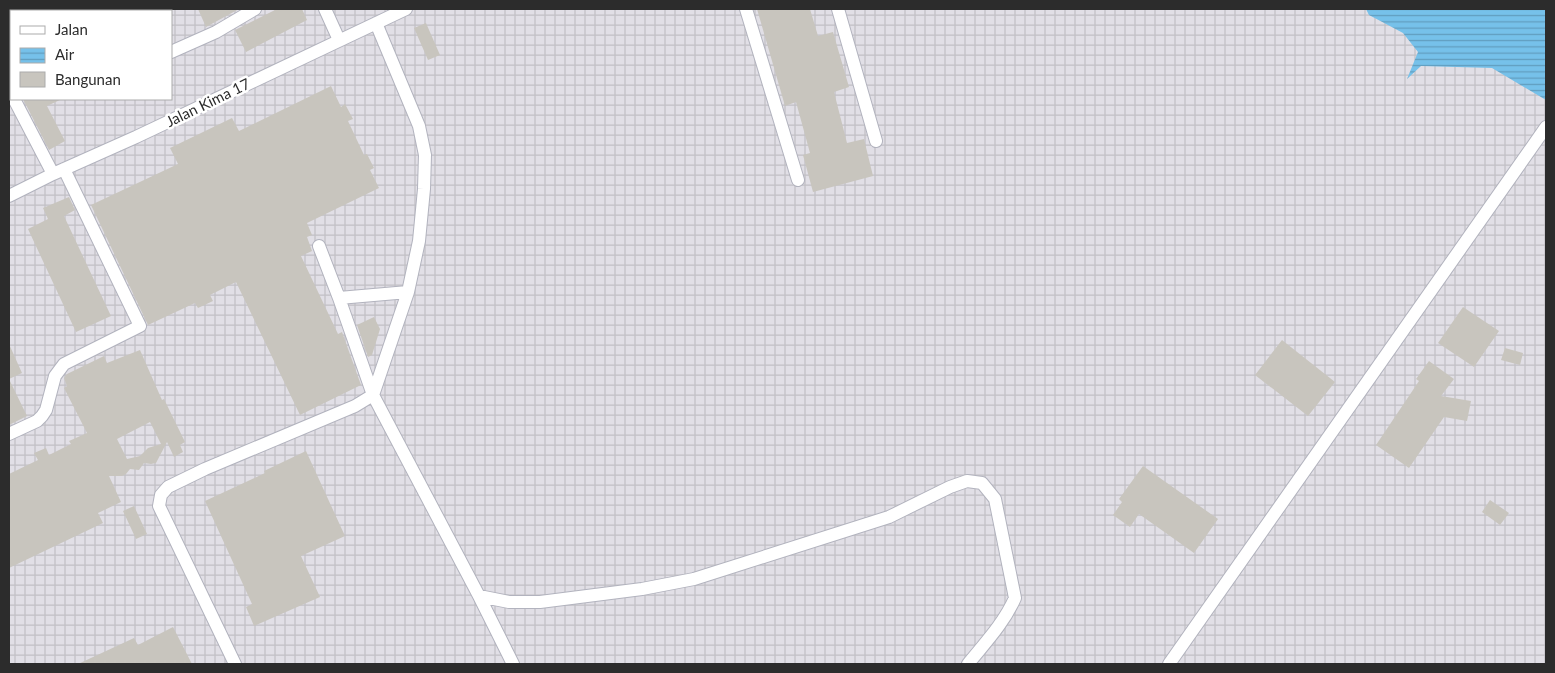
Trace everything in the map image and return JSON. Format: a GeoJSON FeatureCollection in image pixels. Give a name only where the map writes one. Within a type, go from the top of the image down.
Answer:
{"type":"FeatureCollection","features":[{"type":"Feature","properties":{"kind":"street"},"geometry":{"type":"LineString","coordinates":[[172,52],[216,32],[255,9]]}},
{"type":"Feature","properties":{"kind":"street"},"geometry":{"type":"LineString","coordinates":[[325,9],[339,40]]}},
{"type":"Feature","properties":{"kind":"street","name":"Jalan Kima 17"},"geometry":{"type":"LineString","coordinates":[[9,196],[58,171],[136,137],[406,9]]}},
{"type":"Feature","properties":{"kind":"street"},"geometry":{"type":"LineString","coordinates":[[746,9],[798,180]]}},
{"type":"Feature","properties":{"kind":"street"},"geometry":{"type":"LineString","coordinates":[[838,9],[876,141]]}},
{"type":"Feature","properties":{"kind":"street"},"geometry":{"type":"LineString","coordinates":[[235,664],[159,506],[161,495],[168,487],[205,469],[355,406],[373,395],[408,292],[419,241],[425,155],[419,126],[376,23]]}},
{"type":"Feature","properties":{"kind":"street"},"geometry":{"type":"LineString","coordinates":[[9,434],[37,421],[42,416],[46,410],[55,376],[64,364],[140,326],[58,171],[15,100]]}},
{"type":"Feature","properties":{"kind":"street"},"geometry":{"type":"LineString","coordinates":[[1168,664],[1546,127]]}},
{"type":"Feature","properties":{"kind":"street"},"geometry":{"type":"LineString","coordinates":[[319,246],[373,395],[513,664]]}},
{"type":"Feature","properties":{"kind":"street"},"geometry":{"type":"LineString","coordinates":[[339,298],[408,292]]}},
{"type":"Feature","properties":{"kind":"street"},"geometry":{"type":"LineString","coordinates":[[479,596],[509,602],[540,602],[642,589],[694,579],[888,517],[967,481],[982,483],[995,499],[1015,598],[1010,610],[996,630],[968,664]]}},
{"type":"Feature","properties":{"kind":"shaded area"},"geometry":{"type":"Polygon","coordinates":[[[9,9],[1546,9],[1546,664],[9,664],[9,9]]]}},
{"type":"Feature","properties":{"kind":"water"},"geometry":{"type":"Polygon","coordinates":[[[1366,9],[1546,9],[1546,100],[1492,68],[1421,66],[1407,79],[1418,52],[1403,33],[1369,15],[1366,9]]]}},
{"type":"Feature","properties":{"kind":"building"},"geometry":{"type":"Polygon","coordinates":[[[198,9],[239,9],[206,27],[198,9]]]}},
{"type":"Feature","properties":{"kind":"building"},"geometry":{"type":"Polygon","coordinates":[[[277,9],[302,9],[307,20],[246,52],[235,30],[277,9]]]}},
{"type":"Feature","properties":{"kind":"building"},"geometry":{"type":"Polygon","coordinates":[[[757,9],[810,9],[818,36],[833,32],[849,87],[834,92],[847,143],[864,139],[873,176],[813,192],[803,155],[810,153],[796,102],[785,106],[757,9]]]}},
{"type":"Feature","properties":{"kind":"building"},"geometry":{"type":"Polygon","coordinates":[[[426,23],[440,55],[428,60],[414,28],[426,23]]]}},
{"type":"Feature","properties":{"kind":"building"},"geometry":{"type":"Polygon","coordinates":[[[331,86],[341,107],[345,104],[353,119],[348,121],[364,155],[367,154],[374,168],[370,170],[379,188],[307,223],[312,235],[307,237],[312,251],[301,256],[338,334],[342,332],[361,385],[300,415],[236,282],[210,295],[213,301],[198,308],[195,303],[148,325],[91,205],[178,164],[170,148],[232,118],[239,131],[331,86]]]}},
{"type":"Feature","properties":{"kind":"building"},"geometry":{"type":"Polygon","coordinates":[[[24,100],[60,100],[47,106],[65,141],[49,150],[24,100]]]}},
{"type":"Feature","properties":{"kind":"building"},"geometry":{"type":"Polygon","coordinates":[[[69,197],[75,210],[64,216],[111,316],[76,332],[28,229],[48,219],[43,208],[69,197]]]}},
{"type":"Feature","properties":{"kind":"building"},"geometry":{"type":"Polygon","coordinates":[[[1463,307],[1499,331],[1474,367],[1438,343],[1463,307]]]}},
{"type":"Feature","properties":{"kind":"building"},"geometry":{"type":"Polygon","coordinates":[[[374,317],[380,329],[372,355],[368,357],[357,325],[374,317]]]}},
{"type":"Feature","properties":{"kind":"building"},"geometry":{"type":"Polygon","coordinates":[[[1282,340],[1335,382],[1308,416],[1255,375],[1282,340]]]}},
{"type":"Feature","properties":{"kind":"building"},"geometry":{"type":"Polygon","coordinates":[[[9,344],[22,373],[9,379],[9,344]]]}},
{"type":"Feature","properties":{"kind":"building"},"geometry":{"type":"Polygon","coordinates":[[[1505,348],[1523,353],[1520,365],[1501,360],[1505,348]]]}},
{"type":"Feature","properties":{"kind":"building"},"geometry":{"type":"Polygon","coordinates":[[[140,350],[162,400],[164,399],[185,442],[180,445],[183,452],[174,457],[167,442],[156,463],[144,463],[139,470],[130,469],[122,476],[109,476],[121,502],[98,513],[103,523],[9,568],[9,474],[38,460],[34,453],[46,448],[49,455],[71,444],[69,441],[87,433],[64,388],[67,386],[64,378],[67,374],[104,356],[107,363],[140,350]],[[150,422],[117,439],[127,459],[140,456],[148,448],[161,444],[150,422]]]}},
{"type":"Feature","properties":{"kind":"building"},"geometry":{"type":"Polygon","coordinates":[[[1429,361],[1454,379],[1441,396],[1471,401],[1467,421],[1444,417],[1409,468],[1376,445],[1419,381],[1416,379],[1429,361]]]}},
{"type":"Feature","properties":{"kind":"building"},"geometry":{"type":"Polygon","coordinates":[[[9,379],[27,416],[9,425],[9,379]]]}},
{"type":"Feature","properties":{"kind":"building"},"geometry":{"type":"Polygon","coordinates":[[[306,451],[345,536],[301,556],[320,597],[254,626],[246,607],[252,604],[205,501],[265,473],[264,471],[306,451]]]}},
{"type":"Feature","properties":{"kind":"building"},"geometry":{"type":"Polygon","coordinates":[[[1143,466],[1218,519],[1194,553],[1139,514],[1130,527],[1113,515],[1122,502],[1119,499],[1143,466]]]}},
{"type":"Feature","properties":{"kind":"building"},"geometry":{"type":"Polygon","coordinates":[[[1490,500],[1509,513],[1500,525],[1482,512],[1490,500]]]}},
{"type":"Feature","properties":{"kind":"building"},"geometry":{"type":"Polygon","coordinates":[[[134,506],[147,534],[136,539],[123,511],[134,506]]]}},
{"type":"Feature","properties":{"kind":"building"},"geometry":{"type":"Polygon","coordinates":[[[173,627],[192,664],[78,664],[134,638],[138,645],[173,627]]]}}]}
